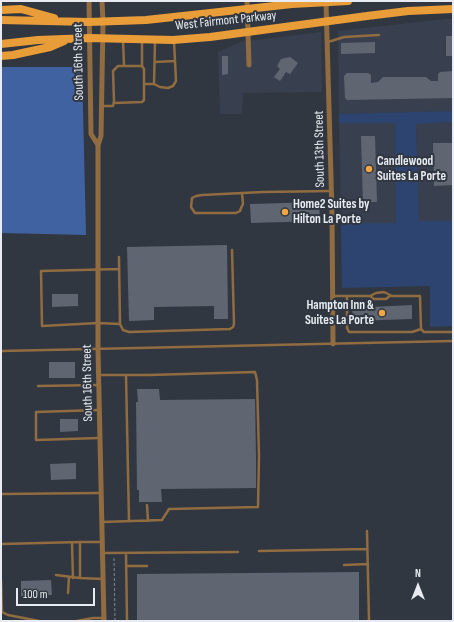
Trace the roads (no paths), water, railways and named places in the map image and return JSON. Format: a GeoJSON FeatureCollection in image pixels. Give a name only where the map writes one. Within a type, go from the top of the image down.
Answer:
{"type":"FeatureCollection","features":[{"type":"Feature","properties":{"kind":"main road","name":"West Fairmont Parkway"},"geometry":{"type":"LineString","coordinates":[[1,20],[103,22],[146,20],[247,5],[348,1]]}},
{"type":"Feature","properties":{"kind":"main road"},"geometry":{"type":"LineString","coordinates":[[1,10],[21,9],[69,22]]}},
{"type":"Feature","properties":{"kind":"main road","name":"West Fairmont Parkway"},"geometry":{"type":"LineString","coordinates":[[1,44],[71,38],[174,39],[210,37],[379,14],[453,9]]}},
{"type":"Feature","properties":{"kind":"main road"},"geometry":{"type":"LineString","coordinates":[[1,56],[50,47],[71,38]]}},
{"type":"Feature","properties":{"kind":"street","name":"South 16th Street"},"geometry":{"type":"LineString","coordinates":[[89,1],[91,134],[98,145]]}},
{"type":"Feature","properties":{"kind":"street","name":"South 16th Street"},"geometry":{"type":"LineString","coordinates":[[102,1],[102,106],[101,136],[98,145],[98,375],[104,619]]}},
{"type":"Feature","properties":{"kind":"street","name":"South 13th Street"},"geometry":{"type":"LineString","coordinates":[[326,2],[332,191],[333,344]]}},
{"type":"Feature","properties":{"kind":"street"},"geometry":{"type":"LineString","coordinates":[[247,5],[248,65]]}},
{"type":"Feature","properties":{"kind":"lane"},"geometry":{"type":"LineString","coordinates":[[328,42],[344,37],[379,35]]}},
{"type":"Feature","properties":{"kind":"lane"},"geometry":{"type":"LineString","coordinates":[[123,38],[124,66]]}},
{"type":"Feature","properties":{"kind":"lane"},"geometry":{"type":"LineString","coordinates":[[102,106],[113,106],[114,103],[142,102],[144,100],[142,39]]}},
{"type":"Feature","properties":{"kind":"lane"},"geometry":{"type":"LineString","coordinates":[[154,84],[155,39]]}},
{"type":"Feature","properties":{"kind":"lane"},"geometry":{"type":"LineString","coordinates":[[144,84],[154,84],[164,88],[171,88],[173,86],[176,81],[174,39]]}},
{"type":"Feature","properties":{"kind":"lane"},"geometry":{"type":"LineString","coordinates":[[155,62],[175,61]]}},
{"type":"Feature","properties":{"kind":"lane"},"geometry":{"type":"LineString","coordinates":[[114,103],[113,71],[118,66],[142,66]]}},
{"type":"Feature","properties":{"kind":"lane"},"geometry":{"type":"LineString","coordinates":[[242,193],[241,208],[240,211],[236,213],[195,213],[191,206],[192,198],[196,196],[242,193],[263,192],[332,191]]}},
{"type":"Feature","properties":{"kind":"lane"},"geometry":{"type":"LineString","coordinates":[[119,257],[120,324],[123,330],[129,332],[230,329],[234,324],[232,250]]}},
{"type":"Feature","properties":{"kind":"lane"},"geometry":{"type":"LineString","coordinates":[[119,269],[41,271],[42,326],[120,324]]}},
{"type":"Feature","properties":{"kind":"lane"},"geometry":{"type":"LineString","coordinates":[[332,296],[370,296],[376,293],[384,292],[390,296]]}},
{"type":"Feature","properties":{"kind":"lane"},"geometry":{"type":"LineString","coordinates":[[347,296],[347,328],[349,332],[412,332],[421,330],[424,332],[453,332]]}},
{"type":"Feature","properties":{"kind":"lane"},"geometry":{"type":"LineString","coordinates":[[370,296],[374,299],[386,299],[390,296],[420,296],[421,330]]}},
{"type":"Feature","properties":{"kind":"lane"},"geometry":{"type":"LineString","coordinates":[[1,351],[453,342]]}},
{"type":"Feature","properties":{"kind":"lane"},"geometry":{"type":"LineString","coordinates":[[98,375],[255,372],[257,380],[259,456],[258,507],[169,509],[162,520],[102,522]]}},
{"type":"Feature","properties":{"kind":"lane"},"geometry":{"type":"LineString","coordinates":[[126,375],[129,522]]}},
{"type":"Feature","properties":{"kind":"lane"},"geometry":{"type":"LineString","coordinates":[[38,386],[99,385]]}},
{"type":"Feature","properties":{"kind":"lane"},"geometry":{"type":"LineString","coordinates":[[99,410],[36,412],[36,440],[100,438]]}},
{"type":"Feature","properties":{"kind":"lane"},"geometry":{"type":"LineString","coordinates":[[1,494],[101,493]]}},
{"type":"Feature","properties":{"kind":"lane"},"geometry":{"type":"LineString","coordinates":[[147,505],[148,521]]}},
{"type":"Feature","properties":{"kind":"lane"},"geometry":{"type":"LineString","coordinates":[[367,531],[369,621]]}},
{"type":"Feature","properties":{"kind":"lane"},"geometry":{"type":"LineString","coordinates":[[72,542],[73,578]]}},
{"type":"Feature","properties":{"kind":"lane"},"geometry":{"type":"LineString","coordinates":[[80,542],[80,578]]}},
{"type":"Feature","properties":{"kind":"lane"},"geometry":{"type":"LineString","coordinates":[[1,544],[102,542]]}},
{"type":"Feature","properties":{"kind":"lane"},"geometry":{"type":"LineString","coordinates":[[259,551],[367,549]]}},
{"type":"Feature","properties":{"kind":"lane"},"geometry":{"type":"LineString","coordinates":[[102,553],[238,552]]}},
{"type":"Feature","properties":{"kind":"lane"},"geometry":{"type":"LineString","coordinates":[[126,553],[127,621]]}},
{"type":"Feature","properties":{"kind":"lane"},"geometry":{"type":"LineString","coordinates":[[344,565],[368,564]]}},
{"type":"Feature","properties":{"kind":"lane"},"geometry":{"type":"LineString","coordinates":[[126,566],[147,566]]}},
{"type":"Feature","properties":{"kind":"lane"},"geometry":{"type":"LineString","coordinates":[[56,576],[73,578],[103,578]]}},
{"type":"Feature","properties":{"kind":"lane"},"geometry":{"type":"LineString","coordinates":[[68,593],[69,577]]}},
{"type":"Feature","properties":{"kind":"lane"},"geometry":{"type":"LineString","coordinates":[[1,580],[2,612],[8,615],[39,621]]}},
{"type":"Feature","properties":{"kind":"lane"},"geometry":{"type":"LineString","coordinates":[[77,621],[93,618],[104,619]]}},
{"type":"Feature","properties":{"kind":"place","name":"Candlewood Suites La Porte"},"geometry":{"type":"Point","coordinates":[369,169]}},
{"type":"Feature","properties":{"kind":"place","name":"Home2 Suites by Hilton La Porte"},"geometry":{"type":"Point","coordinates":[285,212]}},
{"type":"Feature","properties":{"kind":"place","name":"Hampton Inn & Suites La Porte"},"geometry":{"type":"Point","coordinates":[382,313]}}]}
